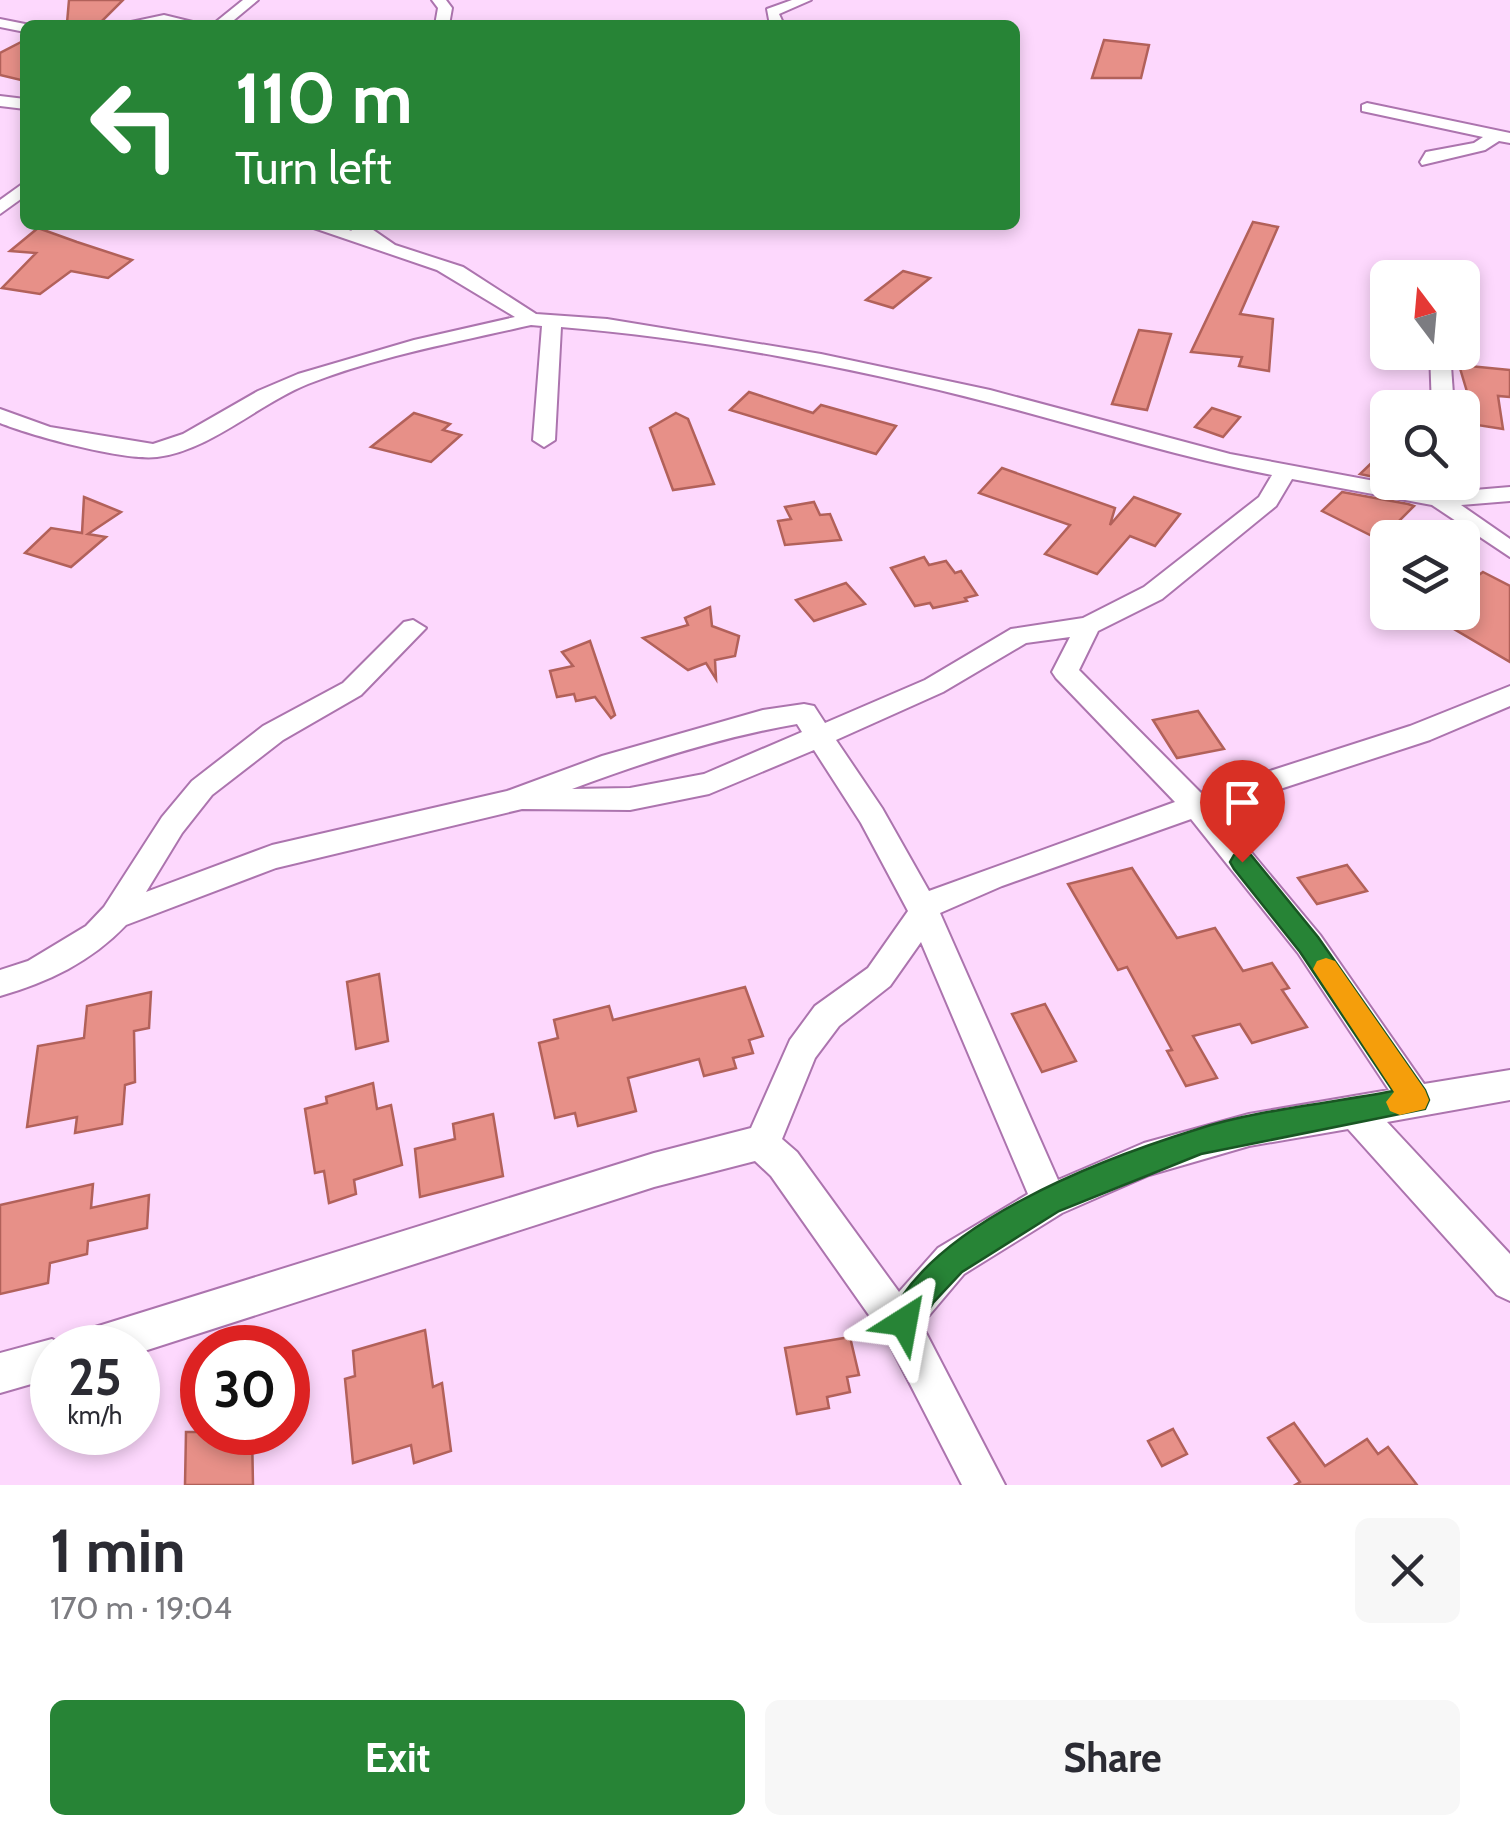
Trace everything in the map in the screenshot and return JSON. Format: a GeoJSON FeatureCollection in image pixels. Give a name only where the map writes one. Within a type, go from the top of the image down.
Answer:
{"type":"FeatureCollection","features":[{"type":"Feature","properties":{"kind":"street"},"geometry":{"type":"LineString","coordinates":[[225,20],[251,0]]}},
{"type":"Feature","properties":{"kind":"street"},"geometry":{"type":"LineString","coordinates":[[774,20],[772,12],[804,0]]}},
{"type":"Feature","properties":{"kind":"street"},"geometry":{"type":"LineString","coordinates":[[1367,108],[1502,137]]}},
{"type":"Feature","properties":{"kind":"street"},"geometry":{"type":"LineString","coordinates":[[1428,162],[1442,152],[1479,148],[1502,137]]}},
{"type":"Feature","properties":{"kind":"street"},"geometry":{"type":"LineString","coordinates":[[0,209],[20,191]]}},
{"type":"Feature","properties":{"kind":"street"},"geometry":{"type":"LineString","coordinates":[[331,230],[454,269],[541,319]]}},
{"type":"Feature","properties":{"kind":"street"},"geometry":{"type":"LineString","coordinates":[[361,230],[383,245]]}},
{"type":"Feature","properties":{"kind":"street"},"geometry":{"type":"LineString","coordinates":[[541,319],[544,440]]}},
{"type":"Feature","properties":{"kind":"street"},"geometry":{"type":"LineString","coordinates":[[0,414],[45,433],[154,451],[191,440],[265,395],[305,378],[421,344],[541,319],[607,324],[821,360],[990,396],[1174,447],[1370,488]]}},
{"type":"Feature","properties":{"kind":"street"},"geometry":{"type":"LineString","coordinates":[[512,801],[630,799],[709,784],[934,686],[980,654],[1020,636],[1088,626],[1153,593],[1268,501],[1284,472]]}},
{"type":"Feature","properties":{"kind":"street"},"geometry":{"type":"LineString","coordinates":[[1480,492],[1510,494]]}},
{"type":"Feature","properties":{"kind":"street"},"geometry":{"type":"LineString","coordinates":[[1438,500],[1510,550]]}},
{"type":"Feature","properties":{"kind":"street"},"geometry":{"type":"LineString","coordinates":[[1065,672],[1088,626]]}},
{"type":"Feature","properties":{"kind":"street"},"geometry":{"type":"LineString","coordinates":[[0,983],[37,972],[97,935],[115,916],[154,850],[202,788],[274,733],[352,689],[413,628]]}},
{"type":"Feature","properties":{"kind":"street"},"geometry":{"type":"LineString","coordinates":[[1020,636],[1065,672],[1197,807],[1309,944],[1415,1100]]}},
{"type":"Feature","properties":{"kind":"street"},"geometry":{"type":"LineString","coordinates":[[762,1144],[802,1050],[827,1016],[879,977],[923,910],[991,878],[1420,732],[1510,695]]}},
{"type":"Feature","properties":{"kind":"street"},"geometry":{"type":"LineString","coordinates":[[115,916],[272,857],[512,801],[612,763],[797,712],[808,716],[872,816],[923,910],[1049,1200]]}},
{"type":"Feature","properties":{"kind":"street"},"geometry":{"type":"LineString","coordinates":[[904,1331],[909,1310],[951,1261],[1049,1200],[1200,1141],[1354,1110],[1510,1085]]}},
{"type":"Feature","properties":{"kind":"street"},"geometry":{"type":"LineString","coordinates":[[1354,1110],[1510,1282]]}},
{"type":"Feature","properties":{"kind":"street"},"geometry":{"type":"LineString","coordinates":[[160,1326],[654,1170],[742,1145],[762,1144],[784,1164],[904,1331],[984,1485]]}},
{"type":"Feature","properties":{"kind":"street"},"geometry":{"type":"LineString","coordinates":[[0,1374],[30,1365]]}},
{"type":"Feature","properties":{"kind":"building"},"geometry":{"type":"Polygon","coordinates":[[[69,0],[123,0],[103,20],[67,20],[69,0]]]}},
{"type":"Feature","properties":{"kind":"building"},"geometry":{"type":"Polygon","coordinates":[[[1104,40],[1149,45],[1141,78],[1092,78],[1104,40]]]}},
{"type":"Feature","properties":{"kind":"building"},"geometry":{"type":"Polygon","coordinates":[[[20,43],[20,80],[0,75],[0,53],[20,43]]]}},
{"type":"Feature","properties":{"kind":"building"},"geometry":{"type":"Polygon","coordinates":[[[1253,222],[1278,227],[1240,314],[1273,319],[1269,371],[1239,366],[1242,357],[1191,352],[1253,222]]]}},
{"type":"Feature","properties":{"kind":"building"},"geometry":{"type":"Polygon","coordinates":[[[36,230],[44,230],[132,260],[108,278],[71,271],[40,294],[2,288],[36,253],[10,251],[36,230]]]}},
{"type":"Feature","properties":{"kind":"building"},"geometry":{"type":"Polygon","coordinates":[[[903,271],[930,278],[893,308],[866,300],[903,271]]]}},
{"type":"Feature","properties":{"kind":"building"},"geometry":{"type":"Polygon","coordinates":[[[1139,330],[1171,334],[1147,410],[1112,404],[1139,330]]]}},
{"type":"Feature","properties":{"kind":"building"},"geometry":{"type":"Polygon","coordinates":[[[1460,370],[1510,370],[1510,397],[1498,396],[1503,429],[1480,425],[1480,390],[1466,390],[1460,370]]]}},
{"type":"Feature","properties":{"kind":"building"},"geometry":{"type":"Polygon","coordinates":[[[749,392],[813,413],[821,405],[896,426],[876,454],[730,410],[749,392]]]}},
{"type":"Feature","properties":{"kind":"building"},"geometry":{"type":"Polygon","coordinates":[[[1212,408],[1240,417],[1223,437],[1195,427],[1212,408]]]}},
{"type":"Feature","properties":{"kind":"building"},"geometry":{"type":"Polygon","coordinates":[[[414,413],[450,424],[443,430],[461,435],[431,462],[371,447],[414,413]]]}},
{"type":"Feature","properties":{"kind":"building"},"geometry":{"type":"Polygon","coordinates":[[[676,413],[688,419],[714,484],[673,490],[650,428],[676,413]]]}},
{"type":"Feature","properties":{"kind":"building"},"geometry":{"type":"Polygon","coordinates":[[[1002,468],[1115,508],[1110,525],[1134,497],[1180,514],[1155,546],[1130,536],[1097,574],[1045,554],[1070,525],[979,493],[1002,468]]]}},
{"type":"Feature","properties":{"kind":"building"},"geometry":{"type":"Polygon","coordinates":[[[1342,492],[1414,506],[1400,520],[1370,520],[1370,535],[1322,511],[1342,492]]]}},
{"type":"Feature","properties":{"kind":"building"},"geometry":{"type":"Polygon","coordinates":[[[84,497],[121,512],[88,534],[106,537],[71,567],[25,553],[51,528],[82,533],[84,497]]]}},
{"type":"Feature","properties":{"kind":"building"},"geometry":{"type":"Polygon","coordinates":[[[814,502],[820,515],[830,514],[841,540],[785,545],[778,521],[791,519],[785,507],[814,502]]]}},
{"type":"Feature","properties":{"kind":"building"},"geometry":{"type":"Polygon","coordinates":[[[924,557],[929,565],[946,561],[955,573],[961,571],[977,595],[933,608],[930,603],[915,606],[891,568],[924,557]]]}},
{"type":"Feature","properties":{"kind":"building"},"geometry":{"type":"Polygon","coordinates":[[[1483,572],[1510,586],[1510,662],[1456,630],[1480,630],[1483,572]]]}},
{"type":"Feature","properties":{"kind":"building"},"geometry":{"type":"Polygon","coordinates":[[[846,583],[865,604],[814,621],[796,600],[846,583]]]}},
{"type":"Feature","properties":{"kind":"building"},"geometry":{"type":"Polygon","coordinates":[[[710,607],[712,626],[739,636],[735,656],[715,660],[716,679],[706,663],[688,670],[643,638],[688,625],[685,618],[710,607]]]}},
{"type":"Feature","properties":{"kind":"building"},"geometry":{"type":"Polygon","coordinates":[[[590,641],[615,715],[611,718],[595,697],[576,701],[574,694],[557,697],[550,671],[573,666],[562,652],[590,641]]]}},
{"type":"Feature","properties":{"kind":"building"},"geometry":{"type":"Polygon","coordinates":[[[1198,711],[1224,749],[1177,758],[1153,720],[1198,711]]]}},
{"type":"Feature","properties":{"kind":"building"},"geometry":{"type":"Polygon","coordinates":[[[1347,865],[1367,891],[1317,904],[1298,878],[1347,865]]]}},
{"type":"Feature","properties":{"kind":"building"},"geometry":{"type":"Polygon","coordinates":[[[1132,868],[1177,938],[1215,928],[1243,971],[1272,963],[1289,988],[1282,990],[1307,1027],[1252,1043],[1240,1024],[1193,1036],[1217,1078],[1186,1086],[1167,1051],[1172,1050],[1127,967],[1118,970],[1068,884],[1132,868]]]}},
{"type":"Feature","properties":{"kind":"building"},"geometry":{"type":"Polygon","coordinates":[[[379,974],[388,1041],[356,1049],[347,982],[379,974]]]}},
{"type":"Feature","properties":{"kind":"building"},"geometry":{"type":"Polygon","coordinates":[[[745,987],[763,1036],[749,1040],[753,1053],[733,1058],[736,1068],[704,1076],[699,1059],[628,1078],[636,1111],[578,1126],[575,1113],[555,1118],[539,1043],[558,1038],[554,1020],[609,1006],[613,1020],[745,987]]]}},
{"type":"Feature","properties":{"kind":"building"},"geometry":{"type":"Polygon","coordinates":[[[151,992],[149,1028],[134,1031],[135,1082],[125,1085],[122,1124],[75,1133],[77,1117],[27,1127],[38,1046],[84,1038],[87,1006],[151,992]]]}},
{"type":"Feature","properties":{"kind":"building"},"geometry":{"type":"Polygon","coordinates":[[[1045,1004],[1076,1061],[1042,1072],[1012,1014],[1045,1004]]]}},
{"type":"Feature","properties":{"kind":"building"},"geometry":{"type":"Polygon","coordinates":[[[373,1083],[377,1109],[391,1105],[402,1165],[354,1180],[356,1194],[329,1203],[324,1171],[315,1173],[305,1109],[327,1103],[326,1097],[373,1083]]]}},
{"type":"Feature","properties":{"kind":"building"},"geometry":{"type":"Polygon","coordinates":[[[493,1114],[503,1176],[420,1197],[415,1149],[455,1139],[453,1124],[493,1114]]]}},
{"type":"Feature","properties":{"kind":"building"},"geometry":{"type":"Polygon","coordinates":[[[93,1184],[91,1208],[149,1195],[147,1228],[88,1241],[87,1254],[50,1263],[48,1283],[0,1294],[0,1205],[93,1184]]]}},
{"type":"Feature","properties":{"kind":"building"},"geometry":{"type":"Polygon","coordinates":[[[425,1330],[433,1387],[442,1383],[451,1451],[414,1463],[411,1445],[353,1463],[345,1379],[355,1376],[353,1351],[425,1330]]]}},
{"type":"Feature","properties":{"kind":"building"},"geometry":{"type":"Polygon","coordinates":[[[850,1337],[859,1375],[847,1377],[850,1392],[827,1397],[829,1408],[797,1414],[785,1348],[850,1337]]]}},
{"type":"Feature","properties":{"kind":"building"},"geometry":{"type":"Polygon","coordinates":[[[1294,1423],[1325,1466],[1367,1439],[1378,1454],[1388,1447],[1417,1485],[1295,1485],[1300,1482],[1268,1438],[1294,1423]]]}},
{"type":"Feature","properties":{"kind":"building"},"geometry":{"type":"Polygon","coordinates":[[[1173,1429],[1187,1454],[1162,1466],[1148,1441],[1173,1429]]]}},
{"type":"Feature","properties":{"kind":"building"},"geometry":{"type":"Polygon","coordinates":[[[186,1455],[252,1455],[253,1485],[185,1485],[186,1455]]]}},
{"type":"Feature","properties":{"kind":"slow traffic"},"geometry":{"type":"LineString","coordinates":[[1326,969],[1415,1100],[1400,1102]]}},
{"type":"Feature","properties":{"kind":"route"},"geometry":{"type":"LineString","coordinates":[[904,1322],[922,1292],[951,1261],[1049,1200],[1200,1141],[1415,1100],[1309,944],[1242,862]]}}]}
